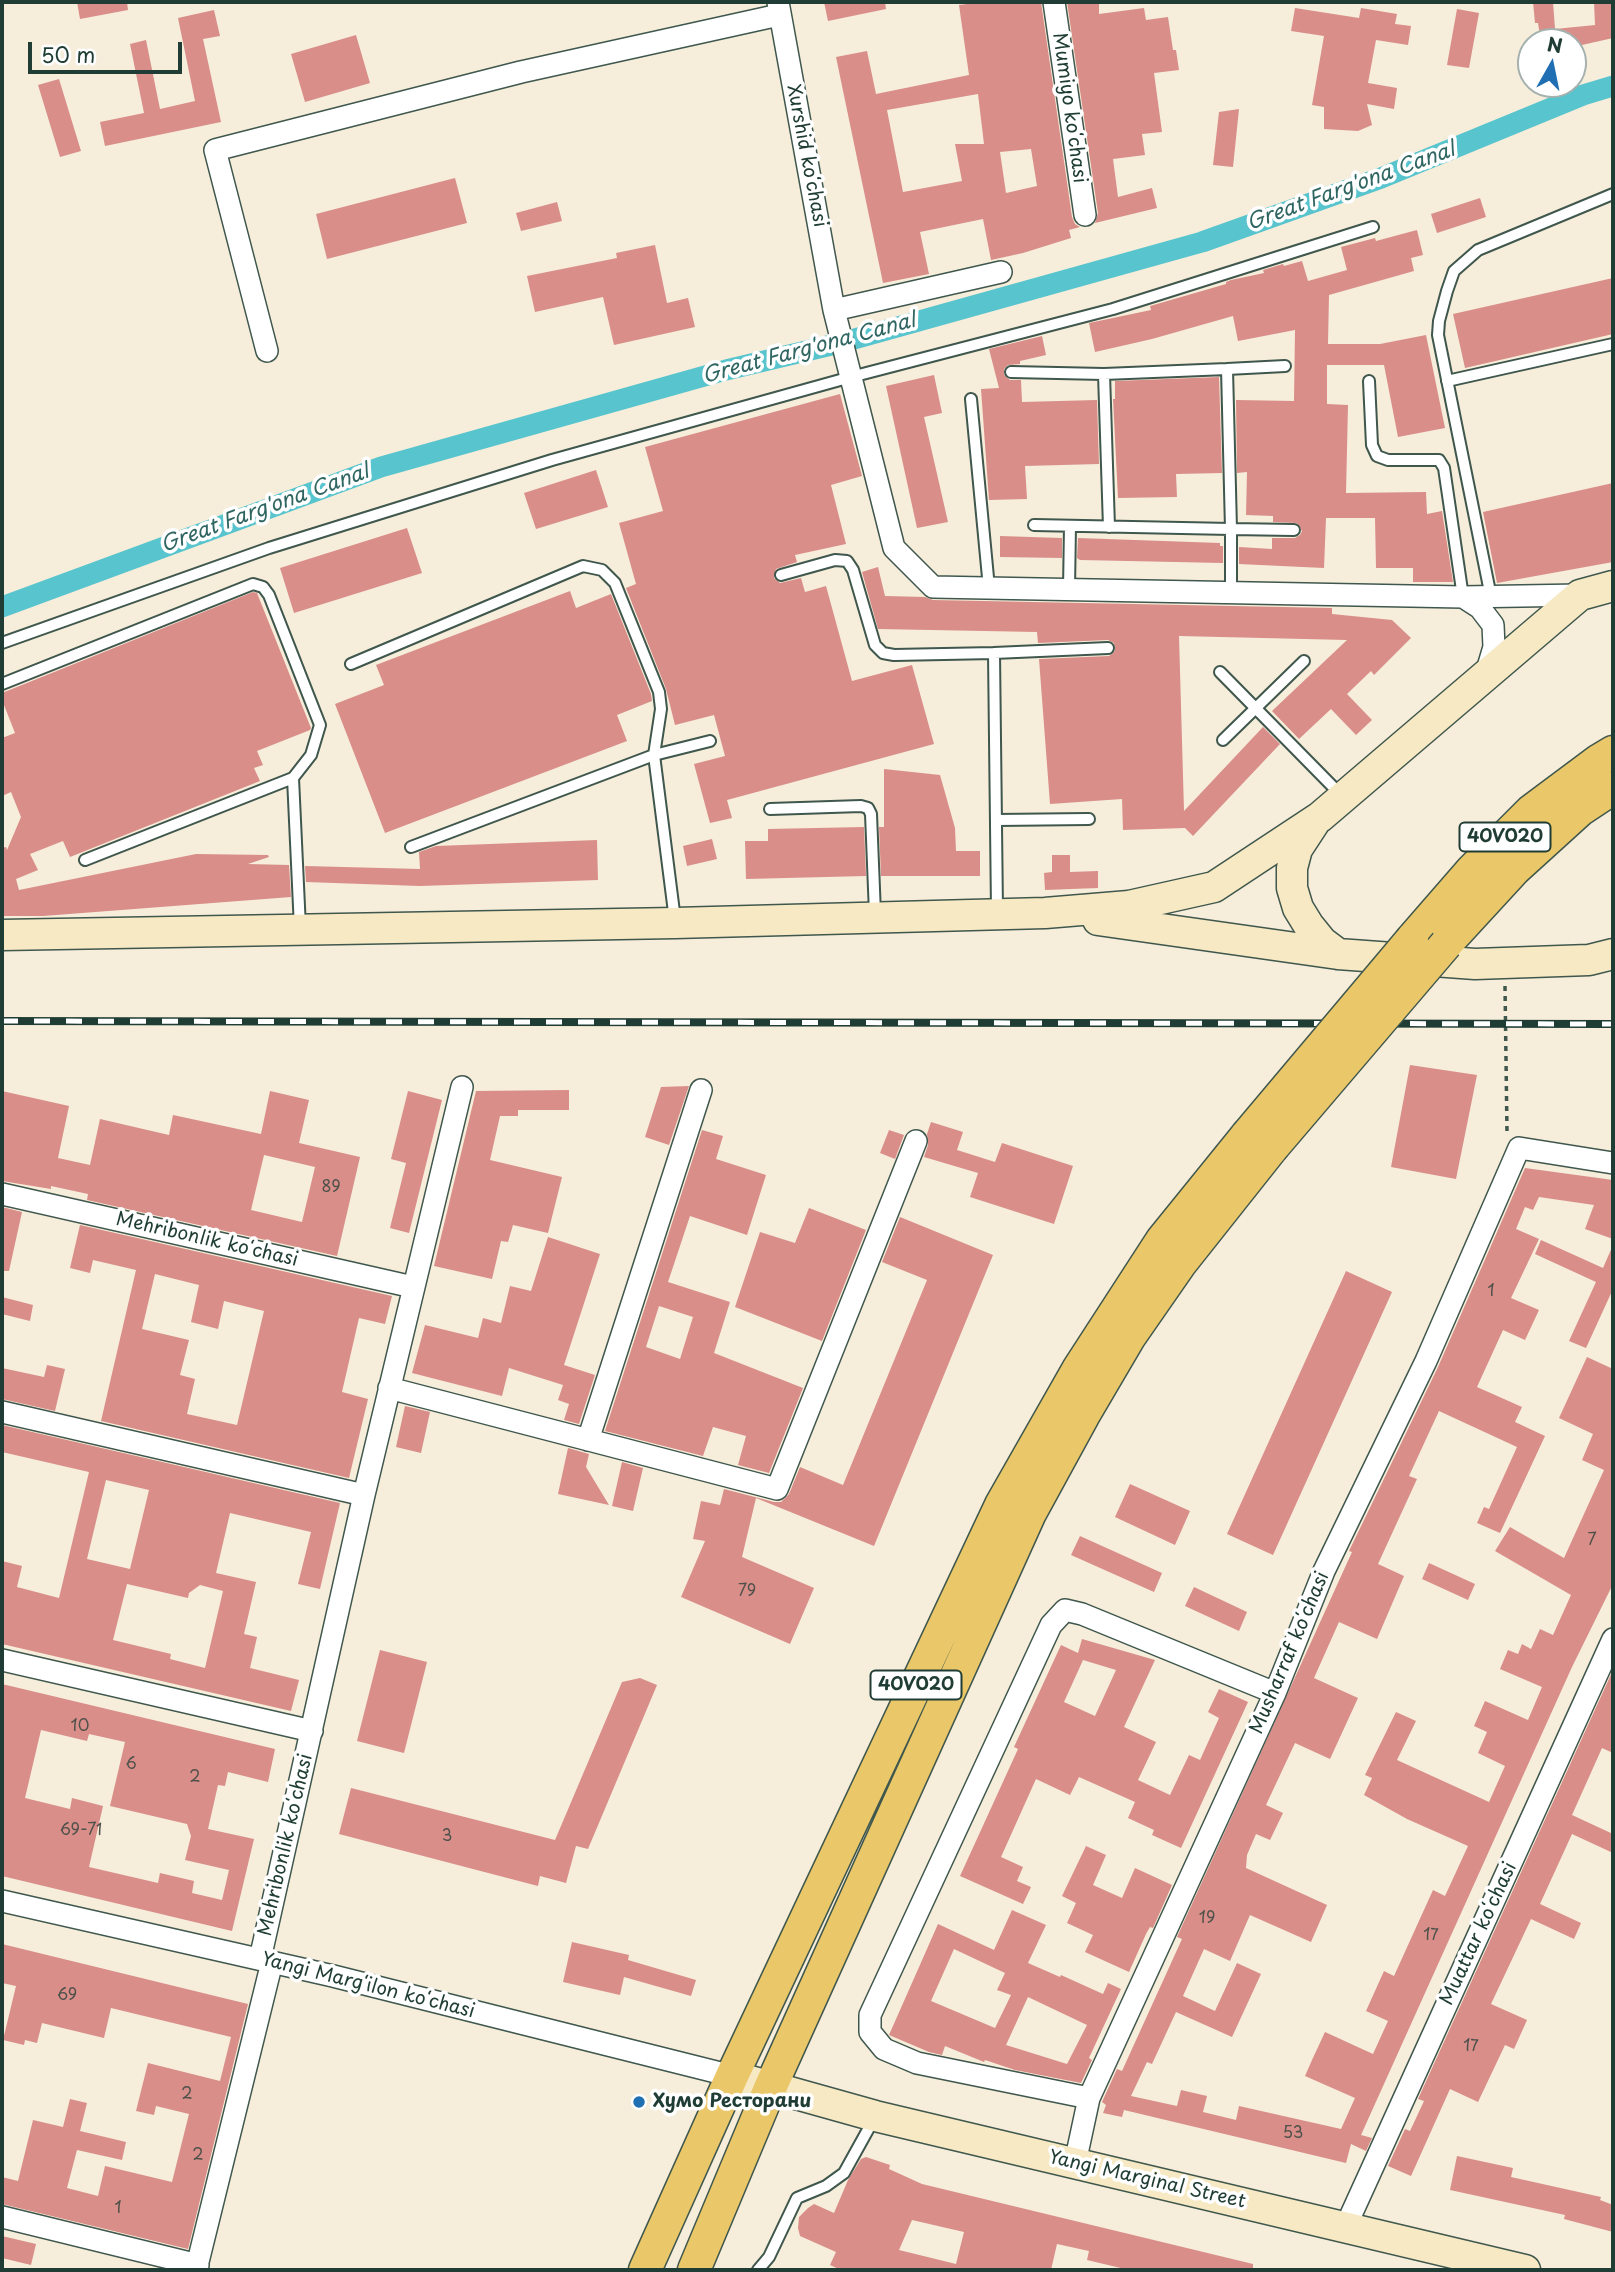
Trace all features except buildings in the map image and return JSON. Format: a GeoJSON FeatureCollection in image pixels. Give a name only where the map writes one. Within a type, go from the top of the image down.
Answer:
{"type":"FeatureCollection","features":[{"type":"Feature","properties":{"kind":"main road"},"geometry":{"type":"LineString","coordinates":[[2,935],[675,923],[1045,913],[1129,906],[1214,887],[1320,817],[1580,595],[1613,586]]}},
{"type":"Feature","properties":{"kind":"main road","name":"40V020"},"geometry":{"type":"LineString","coordinates":[[694,2270],[771,2086],[1030,1513],[1130,1336],[1260,1142],[1412,939],[1472,870],[1531,811],[1613,752]]}},
{"type":"Feature","properties":{"kind":"main road","name":"40V020"},"geometry":{"type":"LineString","coordinates":[[645,2270],[732,2076],[1001,1506],[1079,1368],[1162,1240],[1260,1142],[1515,869],[1580,810],[1613,788]]}},
{"type":"Feature","properties":{"kind":"main road"},"geometry":{"type":"LineString","coordinates":[[1320,817],[1297,849],[1292,868],[1292,888],[1297,908],[1309,926],[1322,942],[1338,954]]}},
{"type":"Feature","properties":{"kind":"main road"},"geometry":{"type":"LineString","coordinates":[[1045,913],[1338,954],[1475,964],[1589,960],[1613,954]]}},
{"type":"Feature","properties":{"kind":"main road","name":"Yangi Marginal Street"},"geometry":{"type":"LineString","coordinates":[[732,2076],[875,2116],[1525,2270]]}},
{"type":"Feature","properties":{"kind":"street","name":"Mumiyo koʻchasi"},"geometry":{"type":"LineString","coordinates":[[1054,2],[1084,215]]}},
{"type":"Feature","properties":{"kind":"street","name":"Xurshid koʻchasi"},"geometry":{"type":"LineString","coordinates":[[778,8],[834,310],[894,548],[933,587],[1463,597],[1580,595]]}},
{"type":"Feature","properties":{"kind":"street"},"geometry":{"type":"LineString","coordinates":[[267,351],[215,150],[778,8]]}},
{"type":"Feature","properties":{"kind":"street"},"geometry":{"type":"LineString","coordinates":[[834,310],[1001,272]]}},
{"type":"Feature","properties":{"kind":"street"},"geometry":{"type":"LineString","coordinates":[[1463,597],[1480,608],[1493,625],[1494,647],[1486,675]]}},
{"type":"Feature","properties":{"kind":"street","name":"Mehribonlik koʻchasi"},"geometry":{"type":"LineString","coordinates":[[197,2268],[266,1961],[312,1731],[364,1494],[462,1087]]}},
{"type":"Feature","properties":{"kind":"street"},"geometry":{"type":"LineString","coordinates":[[588,1440],[701,1090]]}},
{"type":"Feature","properties":{"kind":"street"},"geometry":{"type":"LineString","coordinates":[[389,1388],[777,1489],[916,1141]]}},
{"type":"Feature","properties":{"kind":"street"},"geometry":{"type":"LineString","coordinates":[[1518,1148],[1613,1163]]}},
{"type":"Feature","properties":{"kind":"street","name":"Musharraf koʻchasi"},"geometry":{"type":"LineString","coordinates":[[1075,2163],[1088,2098],[1275,1693],[1324,1571],[1426,1361],[1518,1148]]}},
{"type":"Feature","properties":{"kind":"street","name":"Mehribonlik koʻchasi"},"geometry":{"type":"LineString","coordinates":[[2,1194],[413,1287]]}},
{"type":"Feature","properties":{"kind":"street"},"geometry":{"type":"LineString","coordinates":[[2,1412],[364,1494]]}},
{"type":"Feature","properties":{"kind":"street"},"geometry":{"type":"LineString","coordinates":[[1088,2098],[917,2063],[884,2049],[870,2032],[870,2015],[1051,1625],[1065,1610],[1082,1614],[1275,1693]]}},
{"type":"Feature","properties":{"kind":"street","name":"Muattar koʻchasi"},"geometry":{"type":"LineString","coordinates":[[1345,2228],[1613,1639]]}},
{"type":"Feature","properties":{"kind":"street","name":"Mehribonlik koʻchasi"},"geometry":{"type":"LineString","coordinates":[[2,1660],[312,1731]]}},
{"type":"Feature","properties":{"kind":"street","name":"Yangi Margʻilon koʻchasi"},"geometry":{"type":"LineString","coordinates":[[2,1900],[266,1961],[732,2076]]}},
{"type":"Feature","properties":{"kind":"street"},"geometry":{"type":"LineString","coordinates":[[2,2217],[197,2268]]}},
{"type":"Feature","properties":{"kind":"lane"},"geometry":{"type":"LineString","coordinates":[[1491,597],[1438,335],[1439,321],[1454,271],[1478,250],[1613,194]]}},
{"type":"Feature","properties":{"kind":"lane"},"geometry":{"type":"LineString","coordinates":[[2,643],[269,548],[552,460],[851,377],[1113,309],[1373,227]]}},
{"type":"Feature","properties":{"kind":"lane"},"geometry":{"type":"LineString","coordinates":[[1447,381],[1613,344]]}},
{"type":"Feature","properties":{"kind":"lane"},"geometry":{"type":"LineString","coordinates":[[1011,372],[1104,374],[1285,366]]}},
{"type":"Feature","properties":{"kind":"lane"},"geometry":{"type":"LineString","coordinates":[[1227,369],[1231,593]]}},
{"type":"Feature","properties":{"kind":"lane"},"geometry":{"type":"LineString","coordinates":[[1104,374],[1109,527]]}},
{"type":"Feature","properties":{"kind":"lane"},"geometry":{"type":"LineString","coordinates":[[1369,381],[1372,445],[1377,456],[1388,460],[1439,460],[1444,468],[1463,597]]}},
{"type":"Feature","properties":{"kind":"lane"},"geometry":{"type":"LineString","coordinates":[[971,399],[989,588]]}},
{"type":"Feature","properties":{"kind":"lane"},"geometry":{"type":"LineString","coordinates":[[1034,526],[1294,530]]}},
{"type":"Feature","properties":{"kind":"lane"},"geometry":{"type":"LineString","coordinates":[[1069,589],[1070,526]]}},
{"type":"Feature","properties":{"kind":"lane"},"geometry":{"type":"LineString","coordinates":[[782,575],[835,560],[847,561],[853,570],[875,645],[883,653],[994,653],[1108,648]]}},
{"type":"Feature","properties":{"kind":"lane"},"geometry":{"type":"LineString","coordinates":[[351,664],[583,566],[602,570],[615,583],[659,692],[661,709],[654,755],[675,923]]}},
{"type":"Feature","properties":{"kind":"lane"},"geometry":{"type":"LineString","coordinates":[[2,684],[253,584],[263,587],[269,595],[320,725],[312,755],[293,778],[85,860]]}},
{"type":"Feature","properties":{"kind":"lane"},"geometry":{"type":"LineString","coordinates":[[994,653],[997,914]]}},
{"type":"Feature","properties":{"kind":"lane"},"geometry":{"type":"LineString","coordinates":[[1223,740],[1304,661]]}},
{"type":"Feature","properties":{"kind":"lane"},"geometry":{"type":"LineString","coordinates":[[1220,672],[1343,797]]}},
{"type":"Feature","properties":{"kind":"lane"},"geometry":{"type":"LineString","coordinates":[[411,847],[654,755],[709,741]]}},
{"type":"Feature","properties":{"kind":"lane"},"geometry":{"type":"LineString","coordinates":[[293,778],[300,931]]}},
{"type":"Feature","properties":{"kind":"lane"},"geometry":{"type":"LineString","coordinates":[[770,809],[867,808],[871,814],[875,917]]}},
{"type":"Feature","properties":{"kind":"lane"},"geometry":{"type":"LineString","coordinates":[[996,820],[1089,819]]}},
{"type":"Feature","properties":{"kind":"lane"},"geometry":{"type":"LineString","coordinates":[[758,2270],[769,2257],[797,2198],[826,2186],[844,2173],[875,2116]]}},
{"type":"Feature","properties":{"kind":"path"},"geometry":{"type":"LineString","coordinates":[[1504,964],[1507,1143],[1518,1148]]}},
{"type":"Feature","properties":{"kind":"waterway","name":"Great Farg'ona Canal"},"geometry":{"type":"LineString","coordinates":[[2,607],[381,467],[726,370],[840,343],[1202,242],[1381,178],[1583,95],[1613,86]]}},
{"type":"Feature","properties":{"kind":"railway"},"geometry":{"type":"LineString","coordinates":[[2,1021],[1613,1024]]}},
{"type":"Feature","properties":{"kind":"place","name":"Хумо Ресторани"},"geometry":{"type":"Point","coordinates":[639,2102]}}]}
